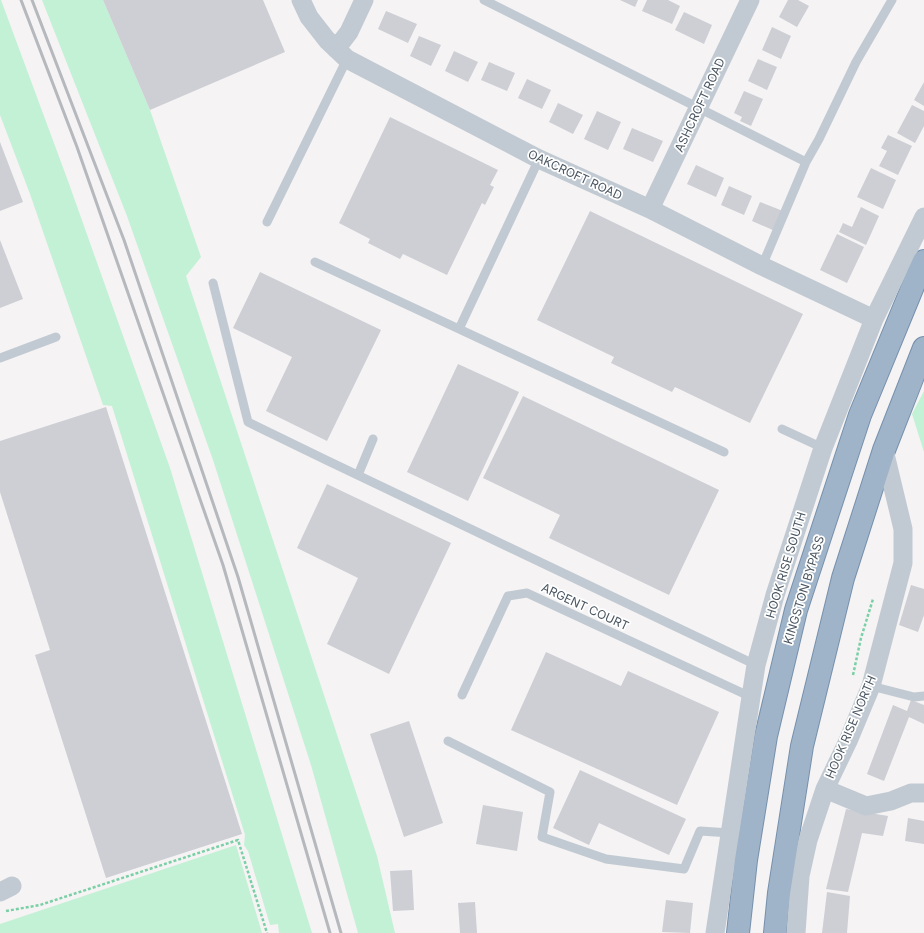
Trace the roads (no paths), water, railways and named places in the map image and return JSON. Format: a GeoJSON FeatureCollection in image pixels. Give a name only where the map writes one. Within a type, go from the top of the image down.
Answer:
{"type":"FeatureCollection","features":[{"type":"Feature","properties":{"kind":"highway","name":"KINGSTON BYPASS"},"geometry":{"type":"LineString","coordinates":[[738,933],[746,860],[766,736],[796,610],[860,415],[924,261]]}},
{"type":"Feature","properties":{"kind":"highway"},"geometry":{"type":"LineString","coordinates":[[775,933],[779,893],[802,746],[843,578],[884,450],[924,348]]}},
{"type":"Feature","properties":{"kind":"street","name":"OAKCROFT ROAD"},"geometry":{"type":"LineString","coordinates":[[301,0],[308,17],[341,54],[539,159],[650,209],[762,266],[874,318]]}},
{"type":"Feature","properties":{"kind":"street"},"geometry":{"type":"LineString","coordinates":[[341,54],[349,32],[364,0]]}},
{"type":"Feature","properties":{"kind":"street","name":"ASHCROFT ROAD"},"geometry":{"type":"LineString","coordinates":[[650,209],[699,108],[744,2]]}},
{"type":"Feature","properties":{"kind":"street","name":"HOOK RISE SOUTH"},"geometry":{"type":"LineString","coordinates":[[715,933],[756,665],[775,595],[823,448],[874,318],[924,217]]}},
{"type":"Feature","properties":{"kind":"street","name":"HOOK RISE NORTH"},"geometry":{"type":"LineString","coordinates":[[796,933],[800,876],[808,840],[825,789],[848,741],[871,686],[903,562],[903,529],[884,450]]}},
{"type":"Feature","properties":{"kind":"street"},"geometry":{"type":"LineString","coordinates":[[825,789],[866,806],[891,802],[911,793],[924,793]]}},
{"type":"Feature","properties":{"kind":"lane"},"geometry":{"type":"LineString","coordinates":[[484,0],[806,162]]}},
{"type":"Feature","properties":{"kind":"lane"},"geometry":{"type":"LineString","coordinates":[[762,266],[806,162],[819,139],[856,62],[892,0]]}},
{"type":"Feature","properties":{"kind":"lane"},"geometry":{"type":"LineString","coordinates":[[267,222],[341,54]]}},
{"type":"Feature","properties":{"kind":"lane"},"geometry":{"type":"LineString","coordinates":[[459,330],[539,159]]}},
{"type":"Feature","properties":{"kind":"lane"},"geometry":{"type":"LineString","coordinates":[[315,262],[724,452]]}},
{"type":"Feature","properties":{"kind":"lane"},"geometry":{"type":"LineString","coordinates":[[213,283],[248,422],[756,665]]}},
{"type":"Feature","properties":{"kind":"lane"},"geometry":{"type":"LineString","coordinates":[[0,358],[56,337]]}},
{"type":"Feature","properties":{"kind":"lane"},"geometry":{"type":"LineString","coordinates":[[782,429],[823,448]]}},
{"type":"Feature","properties":{"kind":"lane"},"geometry":{"type":"LineString","coordinates":[[358,475],[373,439]]}},
{"type":"Feature","properties":{"kind":"lane","name":"ARGENT COURT"},"geometry":{"type":"LineString","coordinates":[[462,696],[508,596],[527,593],[751,697]]}},
{"type":"Feature","properties":{"kind":"lane"},"geometry":{"type":"LineString","coordinates":[[871,686],[914,697],[924,696]]}},
{"type":"Feature","properties":{"kind":"lane"},"geometry":{"type":"LineString","coordinates":[[448,741],[550,792],[542,837],[606,859],[684,868],[700,831],[730,833]]}},
{"type":"Feature","properties":{"kind":"railway"},"geometry":{"type":"LineString","coordinates":[[21,0],[77,147],[223,565],[330,933]]}},
{"type":"Feature","properties":{"kind":"railway"},"geometry":{"type":"LineString","coordinates":[[32,0],[124,240],[238,577],[341,933]]}}]}
